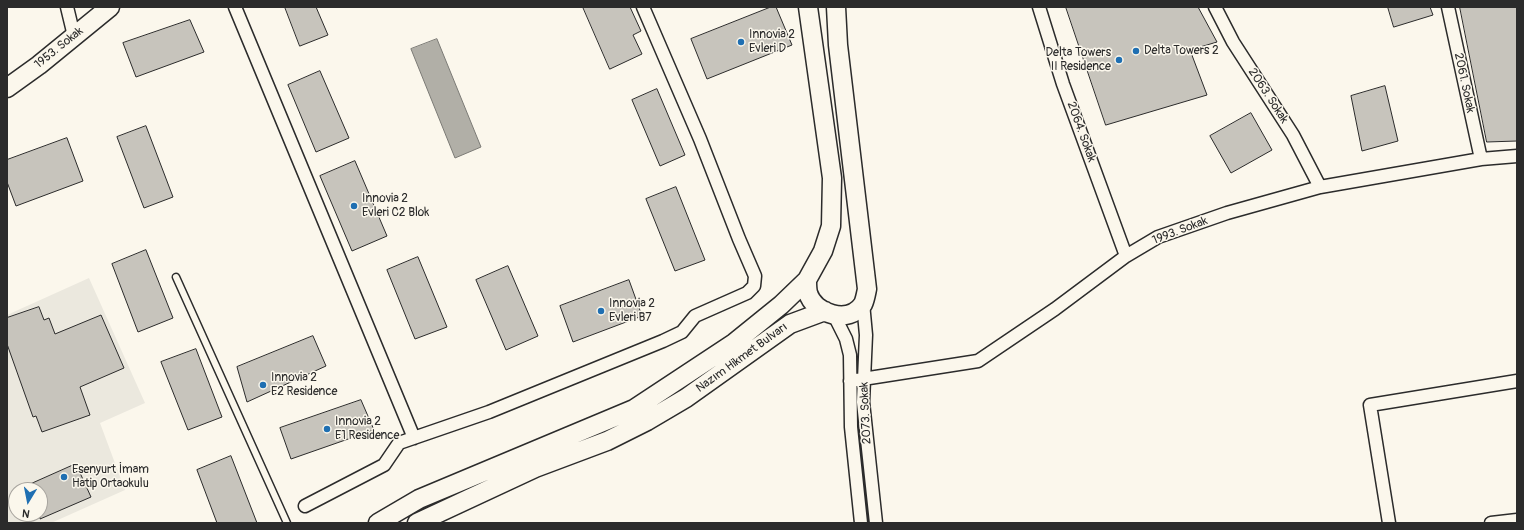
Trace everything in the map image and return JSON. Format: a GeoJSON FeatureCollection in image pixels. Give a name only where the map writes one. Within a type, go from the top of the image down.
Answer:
{"type":"FeatureCollection","features":[{"type":"Feature","properties":{"kind":"main road","name":"1953. Sokak"},"geometry":{"type":"LineString","coordinates":[[7,88],[39,65],[110,7]]}},
{"type":"Feature","properties":{"kind":"main road","name":"Nazım Hikmet Bulvarı"},"geometry":{"type":"LineString","coordinates":[[378,523],[419,499],[634,409],[734,343],[781,305],[807,280],[823,250],[831,226],[832,178],[808,7]]}},
{"type":"Feature","properties":{"kind":"main road"},"geometry":{"type":"LineString","coordinates":[[836,7],[839,53],[867,289],[863,303]]}},
{"type":"Feature","properties":{"kind":"main road"},"geometry":{"type":"LineString","coordinates":[[807,280],[808,293],[814,303],[830,313]]}},
{"type":"Feature","properties":{"kind":"main road","name":"Nazım Hikmet Bulvarı"},"geometry":{"type":"LineString","coordinates":[[417,523],[535,468],[607,441],[647,421],[686,398],[790,324],[830,313],[852,313],[863,303]]}},
{"type":"Feature","properties":{"kind":"street"},"geometry":{"type":"LineString","coordinates":[[67,7],[74,36]]}},
{"type":"Feature","properties":{"kind":"street"},"geometry":{"type":"LineString","coordinates":[[235,7],[414,438]]}},
{"type":"Feature","properties":{"kind":"street"},"geometry":{"type":"LineString","coordinates":[[305,506],[384,465],[399,443],[478,416],[663,341],[682,332],[695,316],[747,293],[754,286],[755,276],[739,240],[700,139],[643,7]]}},
{"type":"Feature","properties":{"kind":"street","name":"2064. Sokak"},"geometry":{"type":"LineString","coordinates":[[1039,7],[1063,84],[1126,256]]}},
{"type":"Feature","properties":{"kind":"street","name":"2063. Sokak"},"geometry":{"type":"LineString","coordinates":[[1215,7],[1233,42],[1292,135],[1320,187]]}},
{"type":"Feature","properties":{"kind":"street","name":"2061. Sokak"},"geometry":{"type":"LineString","coordinates":[[1448,7],[1480,159]]}},
{"type":"Feature","properties":{"kind":"street","name":"1993. Sokak"},"geometry":{"type":"LineString","coordinates":[[850,381],[978,361],[1054,309],[1126,256],[1158,237],[1227,213],[1320,187],[1480,159],[1517,156]]}},
{"type":"Feature","properties":{"kind":"street","name":"2073. Sokak"},"geometry":{"type":"LineString","coordinates":[[863,303],[866,335],[863,402],[876,523]]}},
{"type":"Feature","properties":{"kind":"street","name":"2073. Sokak"},"geometry":{"type":"LineString","coordinates":[[830,313],[846,339],[850,355],[851,427],[861,523]]}},
{"type":"Feature","properties":{"kind":"street"},"geometry":{"type":"LineString","coordinates":[[1389,523],[1370,406],[1517,381]]}},
{"type":"Feature","properties":{"kind":"street"},"geometry":{"type":"LineString","coordinates":[[1490,523],[1517,520]]}},
{"type":"Feature","properties":{"kind":"lane"},"geometry":{"type":"LineString","coordinates":[[176,277],[287,523]]}},
{"type":"Feature","properties":{"kind":"shaded area"},"geometry":{"type":"Polygon","coordinates":[[[437,39],[481,147],[455,158],[411,49],[437,39]]]}},
{"type":"Feature","properties":{"kind":"shaded area"},"geometry":{"type":"Polygon","coordinates":[[[89,278],[145,403],[100,423],[125,490],[51,523],[7,523],[7,315],[89,278]]]}},
{"type":"Feature","properties":{"kind":"building"},"geometry":{"type":"Polygon","coordinates":[[[285,7],[316,7],[328,35],[300,46],[285,7]]]}},
{"type":"Feature","properties":{"kind":"building"},"geometry":{"type":"Polygon","coordinates":[[[583,7],[630,7],[641,31],[633,35],[642,54],[610,69],[583,7]]]}},
{"type":"Feature","properties":{"kind":"building","name":"Innovia 2 Evleri D"},"geometry":{"type":"Polygon","coordinates":[[[771,7],[776,7],[792,45],[707,79],[691,39],[771,7]]]}},
{"type":"Feature","properties":{"kind":"building","name":"Delta Towers 2"},"geometry":{"type":"Polygon","coordinates":[[[1066,7],[1198,7],[1217,42],[1190,50],[1207,95],[1106,125],[1066,7]]]}},
{"type":"Feature","properties":{"kind":"building"},"geometry":{"type":"Polygon","coordinates":[[[1388,7],[1430,7],[1433,15],[1394,27],[1388,7]]]}},
{"type":"Feature","properties":{"kind":"building"},"geometry":{"type":"Polygon","coordinates":[[[1460,7],[1517,7],[1517,141],[1487,142],[1460,7]]]}},
{"type":"Feature","properties":{"kind":"building"},"geometry":{"type":"Polygon","coordinates":[[[190,20],[204,52],[136,77],[123,43],[190,20]]]}},
{"type":"Feature","properties":{"kind":"building"},"geometry":{"type":"Polygon","coordinates":[[[320,71],[349,138],[316,152],[288,85],[320,71]]]}},
{"type":"Feature","properties":{"kind":"building"},"geometry":{"type":"Polygon","coordinates":[[[1385,86],[1398,141],[1362,151],[1351,96],[1385,86]]]}},
{"type":"Feature","properties":{"kind":"building"},"geometry":{"type":"Polygon","coordinates":[[[657,89],[685,155],[660,166],[632,100],[657,89]]]}},
{"type":"Feature","properties":{"kind":"building"},"geometry":{"type":"Polygon","coordinates":[[[1251,113],[1272,150],[1231,173],[1210,136],[1251,113]]]}},
{"type":"Feature","properties":{"kind":"building"},"geometry":{"type":"Polygon","coordinates":[[[146,126],[173,197],[144,208],[117,137],[146,126]]]}},
{"type":"Feature","properties":{"kind":"building"},"geometry":{"type":"Polygon","coordinates":[[[67,138],[83,181],[16,206],[7,182],[7,160],[67,138]]]}},
{"type":"Feature","properties":{"kind":"building","name":"Innovia 2 Evleri C2 Blok"},"geometry":{"type":"Polygon","coordinates":[[[355,161],[387,236],[352,251],[320,176],[355,161]]]}},
{"type":"Feature","properties":{"kind":"building"},"geometry":{"type":"Polygon","coordinates":[[[676,187],[705,260],[675,271],[646,199],[676,187]]]}},
{"type":"Feature","properties":{"kind":"building"},"geometry":{"type":"Polygon","coordinates":[[[146,250],[173,318],[138,332],[112,264],[146,250]]]}},
{"type":"Feature","properties":{"kind":"building"},"geometry":{"type":"Polygon","coordinates":[[[418,257],[447,327],[415,339],[387,270],[418,257]]]}},
{"type":"Feature","properties":{"kind":"building"},"geometry":{"type":"Polygon","coordinates":[[[508,266],[538,336],[506,350],[476,280],[508,266]]]}},
{"type":"Feature","properties":{"kind":"building","name":"Innovia 2 Evleri B7"},"geometry":{"type":"Polygon","coordinates":[[[629,280],[642,316],[573,342],[560,306],[629,280]]]}},
{"type":"Feature","properties":{"kind":"building"},"geometry":{"type":"Polygon","coordinates":[[[39,307],[44,320],[49,318],[55,334],[101,315],[124,368],[80,387],[90,415],[42,432],[36,416],[33,417],[7,344],[7,318],[39,307]]]}},
{"type":"Feature","properties":{"kind":"building","name":"Innovia 2 E2 Residence"},"geometry":{"type":"Polygon","coordinates":[[[313,336],[326,366],[247,402],[237,367],[313,336]]]}},
{"type":"Feature","properties":{"kind":"building"},"geometry":{"type":"Polygon","coordinates":[[[196,349],[222,417],[188,430],[161,362],[196,349]]]}},
{"type":"Feature","properties":{"kind":"building","name":"Innovia 2 E1 Residence"},"geometry":{"type":"Polygon","coordinates":[[[361,400],[374,430],[291,459],[280,428],[361,400]]]}},
{"type":"Feature","properties":{"kind":"building"},"geometry":{"type":"Polygon","coordinates":[[[231,456],[257,523],[217,523],[197,470],[231,456]]]}},
{"type":"Feature","properties":{"kind":"building"},"geometry":{"type":"Polygon","coordinates":[[[76,464],[91,497],[48,516],[48,482],[35,482],[76,464]]]}},
{"type":"Feature","properties":{"kind":"place","name":"Innovia 2 Evleri D"},"geometry":{"type":"Point","coordinates":[741,42]}},
{"type":"Feature","properties":{"kind":"place","name":"Delta Towers 2"},"geometry":{"type":"Point","coordinates":[1136,51]}},
{"type":"Feature","properties":{"kind":"place","name":"Delta Towers II Residence"},"geometry":{"type":"Point","coordinates":[1119,60]}},
{"type":"Feature","properties":{"kind":"place","name":"Innovia 2 Evleri C2 Blok"},"geometry":{"type":"Point","coordinates":[354,206]}},
{"type":"Feature","properties":{"kind":"place","name":"Innovia 2 Evleri B7"},"geometry":{"type":"Point","coordinates":[601,311]}},
{"type":"Feature","properties":{"kind":"place","name":"Innovia 2 E2 Residence"},"geometry":{"type":"Point","coordinates":[263,385]}},
{"type":"Feature","properties":{"kind":"place","name":"Innovia 2 E1 Residence"},"geometry":{"type":"Point","coordinates":[327,429]}},
{"type":"Feature","properties":{"kind":"place","name":"Esenyurt İmam Hatip Ortaokulu"},"geometry":{"type":"Point","coordinates":[64,477]}}]}
